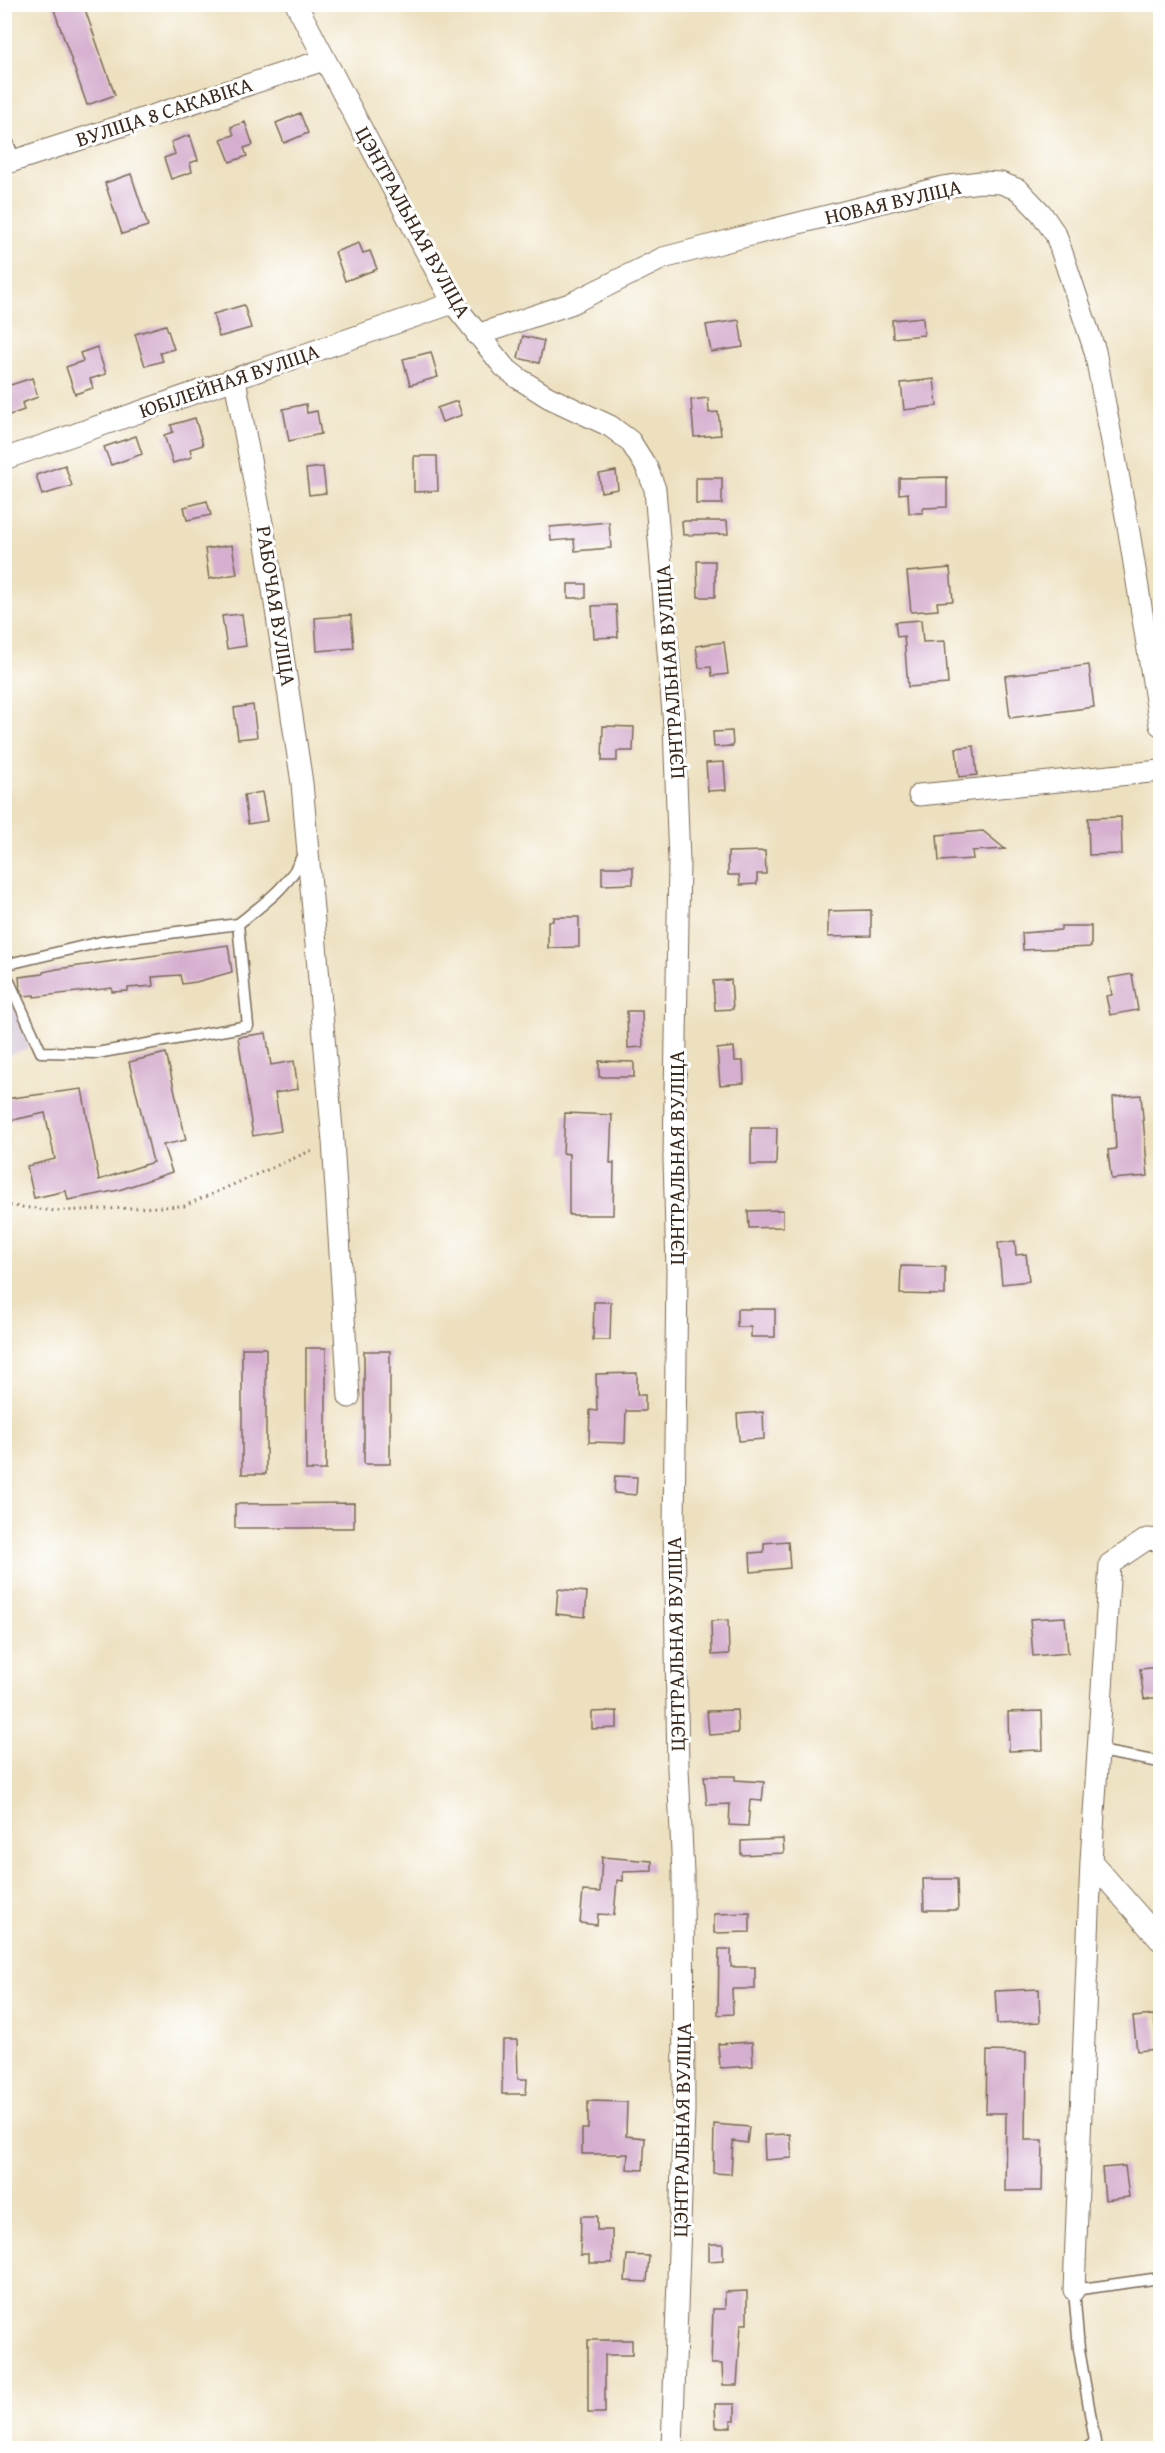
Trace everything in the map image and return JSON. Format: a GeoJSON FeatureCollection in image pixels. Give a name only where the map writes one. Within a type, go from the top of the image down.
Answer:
{"type":"FeatureCollection","features":[{"type":"Feature","properties":{"kind":"street","name":"ЦЭНТРАЛЬНАЯ ВУЛІЦА"},"geometry":{"type":"LineString","coordinates":[[296,4],[453,303],[504,368],[548,396],[610,426],[630,441],[647,468],[655,489],[661,537],[676,758],[679,861],[674,1158],[677,1270],[674,1526],[683,1896],[684,2111],[672,2448]]}},
{"type":"Feature","properties":{"kind":"street","name":"ВУЛІЦА 8 САКАВІКА"},"geometry":{"type":"LineString","coordinates":[[10,162],[324,60]]}},
{"type":"Feature","properties":{"kind":"street","name":"НОВАЯ ВУЛІЦА"},"geometry":{"type":"LineString","coordinates":[[477,335],[570,304],[663,258],[943,187],[980,182],[1001,183],[1019,190],[1041,213],[1056,235],[1095,351],[1114,444],[1161,725]]}},
{"type":"Feature","properties":{"kind":"street","name":"ЮБІЛЕЙНАЯ ВУЛІЦА"},"geometry":{"type":"LineString","coordinates":[[4,459],[453,303]]}},
{"type":"Feature","properties":{"kind":"street","name":"РАБОЧАЯ ВУЛІЦА"},"geometry":{"type":"LineString","coordinates":[[235,380],[280,628],[308,834],[333,1141],[349,1397]]}},
{"type":"Feature","properties":{"kind":"street"},"geometry":{"type":"LineString","coordinates":[[919,795],[1161,771]]}},
{"type":"Feature","properties":{"kind":"street"},"geometry":{"type":"LineString","coordinates":[[1074,2290],[1091,1862],[1110,1564],[1147,1539],[1161,1540]]}},
{"type":"Feature","properties":{"kind":"street"},"geometry":{"type":"LineString","coordinates":[[1091,1862],[1161,1940]]}},
{"type":"Feature","properties":{"kind":"lane"},"geometry":{"type":"LineString","coordinates":[[4,133],[10,162]]}},
{"type":"Feature","properties":{"kind":"lane"},"geometry":{"type":"LineString","coordinates":[[4,965],[101,942],[238,924],[272,897],[300,863],[308,834]]}},
{"type":"Feature","properties":{"kind":"lane"},"geometry":{"type":"LineString","coordinates":[[4,970],[41,1052],[97,1053],[249,1026],[238,924]]}},
{"type":"Feature","properties":{"kind":"lane"},"geometry":{"type":"LineString","coordinates":[[1099,1751],[1161,1762]]}},
{"type":"Feature","properties":{"kind":"lane"},"geometry":{"type":"LineString","coordinates":[[1088,2448],[1095,2442],[1079,2349],[1074,2290],[1161,2278]]}},
{"type":"Feature","properties":{"kind":"path"},"geometry":{"type":"LineString","coordinates":[[4,1205],[55,1210],[184,1206],[333,1141]]}},
{"type":"Feature","properties":{"kind":"shaded area"},"geometry":{"type":"Polygon","coordinates":[[[4,980],[30,1048],[5,1056],[4,1056],[4,980]]]}},
{"type":"Feature","properties":{"kind":"building"},"geometry":{"type":"Polygon","coordinates":[[[52,4],[83,4],[115,95],[87,105],[52,4]]]}},
{"type":"Feature","properties":{"kind":"building"},"geometry":{"type":"Polygon","coordinates":[[[300,113],[308,133],[284,143],[276,123],[300,113]]]}},
{"type":"Feature","properties":{"kind":"building"},"geometry":{"type":"Polygon","coordinates":[[[245,122],[253,145],[244,148],[247,156],[230,162],[221,139],[234,135],[231,127],[245,122]]]}},
{"type":"Feature","properties":{"kind":"building"},"geometry":{"type":"Polygon","coordinates":[[[190,135],[198,160],[190,163],[192,172],[171,179],[164,158],[175,154],[171,142],[190,135]]]}},
{"type":"Feature","properties":{"kind":"building"},"geometry":{"type":"Polygon","coordinates":[[[131,174],[148,226],[122,234],[105,183],[131,174]]]}},
{"type":"Feature","properties":{"kind":"building"},"geometry":{"type":"Polygon","coordinates":[[[359,243],[363,253],[370,251],[377,269],[345,281],[335,252],[359,243]]]}},
{"type":"Feature","properties":{"kind":"building"},"geometry":{"type":"Polygon","coordinates":[[[244,305],[251,328],[219,337],[213,314],[244,305]]]}},
{"type":"Feature","properties":{"kind":"building"},"geometry":{"type":"Polygon","coordinates":[[[923,317],[924,335],[893,338],[892,320],[923,317]]]}},
{"type":"Feature","properties":{"kind":"building"},"geometry":{"type":"Polygon","coordinates":[[[739,320],[743,347],[711,352],[706,325],[739,320]]]}},
{"type":"Feature","properties":{"kind":"building"},"geometry":{"type":"Polygon","coordinates":[[[166,325],[174,349],[160,353],[163,361],[145,366],[135,334],[166,325]]]}},
{"type":"Feature","properties":{"kind":"building"},"geometry":{"type":"Polygon","coordinates":[[[523,336],[544,341],[539,363],[518,358],[523,336]]]}},
{"type":"Feature","properties":{"kind":"building"},"geometry":{"type":"Polygon","coordinates":[[[97,347],[106,374],[90,379],[93,388],[75,394],[66,367],[83,361],[80,353],[97,347]]]}},
{"type":"Feature","properties":{"kind":"building"},"geometry":{"type":"Polygon","coordinates":[[[431,352],[438,377],[410,385],[403,359],[431,352]]]}},
{"type":"Feature","properties":{"kind":"building"},"geometry":{"type":"Polygon","coordinates":[[[32,378],[38,397],[22,403],[24,410],[4,417],[4,387],[32,378]]]}},
{"type":"Feature","properties":{"kind":"building"},"geometry":{"type":"Polygon","coordinates":[[[934,379],[937,406],[904,410],[901,383],[934,379]]]}},
{"type":"Feature","properties":{"kind":"building"},"geometry":{"type":"Polygon","coordinates":[[[708,398],[709,413],[718,412],[721,435],[694,437],[691,400],[708,398]]]}},
{"type":"Feature","properties":{"kind":"building"},"geometry":{"type":"Polygon","coordinates":[[[457,401],[462,415],[442,422],[437,408],[457,401]]]}},
{"type":"Feature","properties":{"kind":"building"},"geometry":{"type":"Polygon","coordinates":[[[306,404],[307,413],[317,411],[321,434],[289,441],[283,409],[306,404]]]}},
{"type":"Feature","properties":{"kind":"building"},"geometry":{"type":"Polygon","coordinates":[[[195,418],[203,445],[190,449],[192,457],[173,463],[164,435],[173,432],[171,425],[195,418]]]}},
{"type":"Feature","properties":{"kind":"building"},"geometry":{"type":"Polygon","coordinates":[[[136,436],[142,454],[111,465],[104,447],[136,436]]]}},
{"type":"Feature","properties":{"kind":"building"},"geometry":{"type":"Polygon","coordinates":[[[414,456],[437,456],[438,491],[414,492],[414,456]]]}},
{"type":"Feature","properties":{"kind":"building"},"geometry":{"type":"Polygon","coordinates":[[[65,465],[72,486],[42,495],[36,475],[65,465]]]}},
{"type":"Feature","properties":{"kind":"building"},"geometry":{"type":"Polygon","coordinates":[[[323,467],[326,493],[309,495],[306,469],[323,467]]]}},
{"type":"Feature","properties":{"kind":"building"},"geometry":{"type":"Polygon","coordinates":[[[616,471],[618,489],[601,492],[599,474],[616,471]]]}},
{"type":"Feature","properties":{"kind":"building"},"geometry":{"type":"Polygon","coordinates":[[[947,477],[947,507],[923,508],[923,513],[909,513],[908,493],[899,494],[899,478],[947,477]]]}},
{"type":"Feature","properties":{"kind":"building"},"geometry":{"type":"Polygon","coordinates":[[[696,478],[722,478],[722,504],[696,504],[696,478]]]}},
{"type":"Feature","properties":{"kind":"building"},"geometry":{"type":"Polygon","coordinates":[[[207,501],[211,515],[187,520],[184,507],[207,501]]]}},
{"type":"Feature","properties":{"kind":"building"},"geometry":{"type":"Polygon","coordinates":[[[682,521],[727,521],[728,534],[683,535],[682,521]]]}},
{"type":"Feature","properties":{"kind":"building"},"geometry":{"type":"Polygon","coordinates":[[[609,522],[611,548],[575,551],[574,539],[551,541],[550,527],[609,522]]]}},
{"type":"Feature","properties":{"kind":"building"},"geometry":{"type":"Polygon","coordinates":[[[232,545],[237,574],[209,579],[205,549],[232,545]]]}},
{"type":"Feature","properties":{"kind":"building"},"geometry":{"type":"Polygon","coordinates":[[[697,561],[715,561],[715,597],[698,597],[697,561]]]}},
{"type":"Feature","properties":{"kind":"building"},"geometry":{"type":"Polygon","coordinates":[[[950,568],[953,601],[937,602],[938,610],[911,612],[907,572],[950,568]]]}},
{"type":"Feature","properties":{"kind":"building"},"geometry":{"type":"Polygon","coordinates":[[[568,584],[586,584],[586,598],[568,598],[568,584]]]}},
{"type":"Feature","properties":{"kind":"building"},"geometry":{"type":"Polygon","coordinates":[[[616,605],[618,637],[594,638],[592,606],[616,605]]]}},
{"type":"Feature","properties":{"kind":"building"},"geometry":{"type":"Polygon","coordinates":[[[242,614],[246,646],[227,649],[222,616],[242,614]]]}},
{"type":"Feature","properties":{"kind":"building"},"geometry":{"type":"Polygon","coordinates":[[[351,615],[354,648],[317,651],[315,618],[351,615]]]}},
{"type":"Feature","properties":{"kind":"building"},"geometry":{"type":"Polygon","coordinates":[[[921,620],[923,642],[945,641],[948,684],[908,687],[904,636],[897,637],[895,622],[921,620]]]}},
{"type":"Feature","properties":{"kind":"building"},"geometry":{"type":"Polygon","coordinates":[[[724,642],[728,674],[712,676],[711,667],[699,668],[696,646],[724,642]]]}},
{"type":"Feature","properties":{"kind":"building"},"geometry":{"type":"Polygon","coordinates":[[[1089,665],[1094,707],[1010,718],[1005,676],[1089,665]]]}},
{"type":"Feature","properties":{"kind":"building"},"geometry":{"type":"Polygon","coordinates":[[[253,705],[257,737],[238,739],[234,708],[253,705]]]}},
{"type":"Feature","properties":{"kind":"building"},"geometry":{"type":"Polygon","coordinates":[[[603,726],[634,727],[633,751],[617,751],[617,761],[602,761],[603,726]]]}},
{"type":"Feature","properties":{"kind":"building"},"geometry":{"type":"Polygon","coordinates":[[[732,731],[733,746],[714,747],[713,732],[732,731]]]}},
{"type":"Feature","properties":{"kind":"building"},"geometry":{"type":"Polygon","coordinates":[[[974,746],[977,775],[959,777],[956,748],[974,746]]]}},
{"type":"Feature","properties":{"kind":"building"},"geometry":{"type":"Polygon","coordinates":[[[724,762],[726,790],[708,791],[706,763],[724,762]]]}},
{"type":"Feature","properties":{"kind":"building"},"geometry":{"type":"Polygon","coordinates":[[[262,792],[267,821],[248,824],[244,795],[262,792]]]}},
{"type":"Feature","properties":{"kind":"building"},"geometry":{"type":"Polygon","coordinates":[[[1121,817],[1122,854],[1089,855],[1088,818],[1121,817]]]}},
{"type":"Feature","properties":{"kind":"building"},"geometry":{"type":"Polygon","coordinates":[[[983,831],[1005,849],[972,851],[973,859],[939,861],[937,835],[983,831]]]}},
{"type":"Feature","properties":{"kind":"building"},"geometry":{"type":"Polygon","coordinates":[[[765,851],[766,874],[757,874],[757,884],[740,885],[739,875],[728,875],[728,852],[765,851]]]}},
{"type":"Feature","properties":{"kind":"building"},"geometry":{"type":"Polygon","coordinates":[[[602,867],[633,867],[633,884],[602,885],[602,867]]]}},
{"type":"Feature","properties":{"kind":"building"},"geometry":{"type":"Polygon","coordinates":[[[871,910],[871,936],[828,937],[828,911],[871,910]]]}},
{"type":"Feature","properties":{"kind":"building"},"geometry":{"type":"Polygon","coordinates":[[[553,917],[579,917],[579,947],[548,948],[548,921],[553,921],[553,917]]]}},
{"type":"Feature","properties":{"kind":"building"},"geometry":{"type":"Polygon","coordinates":[[[1061,926],[1091,926],[1091,947],[1023,950],[1022,933],[1061,930],[1061,926]]]}},
{"type":"Feature","properties":{"kind":"building"},"geometry":{"type":"Polygon","coordinates":[[[228,945],[232,972],[196,982],[182,984],[180,975],[152,977],[153,986],[128,988],[128,991],[112,992],[112,988],[34,997],[34,995],[24,996],[20,988],[19,977],[43,974],[43,972],[57,969],[228,945]]]}},
{"type":"Feature","properties":{"kind":"building"},"geometry":{"type":"Polygon","coordinates":[[[1132,974],[1138,1010],[1110,1015],[1106,996],[1112,995],[1109,978],[1132,974]]]}},
{"type":"Feature","properties":{"kind":"building"},"geometry":{"type":"Polygon","coordinates":[[[731,980],[733,1009],[715,1010],[713,981],[731,980]]]}},
{"type":"Feature","properties":{"kind":"building"},"geometry":{"type":"Polygon","coordinates":[[[627,1011],[642,1011],[643,1047],[628,1048],[627,1011]]]}},
{"type":"Feature","properties":{"kind":"building"},"geometry":{"type":"Polygon","coordinates":[[[266,1033],[271,1065],[294,1061],[298,1089],[275,1093],[281,1131],[253,1136],[238,1037],[266,1033]]]}},
{"type":"Feature","properties":{"kind":"building"},"geometry":{"type":"Polygon","coordinates":[[[734,1047],[735,1061],[743,1061],[744,1083],[720,1085],[717,1049],[734,1047]]]}},
{"type":"Feature","properties":{"kind":"building"},"geometry":{"type":"Polygon","coordinates":[[[166,1053],[186,1140],[163,1145],[172,1172],[119,1190],[68,1200],[66,1191],[34,1198],[27,1166],[55,1159],[45,1113],[4,1122],[4,1099],[82,1089],[99,1180],[153,1162],[129,1062],[166,1053]]]}},
{"type":"Feature","properties":{"kind":"building"},"geometry":{"type":"Polygon","coordinates":[[[599,1061],[634,1062],[634,1077],[599,1077],[599,1061]]]}},
{"type":"Feature","properties":{"kind":"building"},"geometry":{"type":"Polygon","coordinates":[[[1141,1095],[1148,1176],[1111,1179],[1108,1150],[1116,1149],[1113,1097],[1141,1095]]]}},
{"type":"Feature","properties":{"kind":"building"},"geometry":{"type":"Polygon","coordinates":[[[565,1113],[612,1115],[610,1163],[614,1163],[613,1215],[569,1215],[569,1154],[563,1153],[565,1113]]]}},
{"type":"Feature","properties":{"kind":"building"},"geometry":{"type":"Polygon","coordinates":[[[751,1128],[777,1128],[776,1165],[751,1165],[751,1128]]]}},
{"type":"Feature","properties":{"kind":"building"},"geometry":{"type":"Polygon","coordinates":[[[783,1210],[783,1227],[749,1228],[748,1211],[783,1210]]]}},
{"type":"Feature","properties":{"kind":"building"},"geometry":{"type":"Polygon","coordinates":[[[1015,1241],[1016,1255],[1026,1254],[1029,1281],[1002,1284],[998,1243],[1015,1241]]]}},
{"type":"Feature","properties":{"kind":"building"},"geometry":{"type":"Polygon","coordinates":[[[901,1266],[945,1267],[945,1295],[900,1294],[901,1266]]]}},
{"type":"Feature","properties":{"kind":"building"},"geometry":{"type":"Polygon","coordinates":[[[594,1302],[611,1302],[610,1340],[593,1340],[594,1302]]]}},
{"type":"Feature","properties":{"kind":"building"},"geometry":{"type":"Polygon","coordinates":[[[737,1309],[775,1309],[775,1337],[751,1337],[751,1327],[737,1327],[737,1309]]]}},
{"type":"Feature","properties":{"kind":"building"},"geometry":{"type":"Polygon","coordinates":[[[242,1348],[266,1348],[266,1474],[242,1474],[242,1348]]]}},
{"type":"Feature","properties":{"kind":"building"},"geometry":{"type":"Polygon","coordinates":[[[306,1348],[326,1348],[326,1470],[306,1470],[306,1348]]]}},
{"type":"Feature","properties":{"kind":"building"},"geometry":{"type":"Polygon","coordinates":[[[364,1351],[390,1351],[390,1464],[364,1464],[364,1351]]]}},
{"type":"Feature","properties":{"kind":"building"},"geometry":{"type":"Polygon","coordinates":[[[637,1373],[637,1395],[645,1395],[645,1411],[626,1411],[625,1443],[589,1442],[590,1410],[597,1411],[596,1374],[637,1373]]]}},
{"type":"Feature","properties":{"kind":"building"},"geometry":{"type":"Polygon","coordinates":[[[763,1412],[764,1439],[739,1441],[737,1414],[763,1412]]]}},
{"type":"Feature","properties":{"kind":"building"},"geometry":{"type":"Polygon","coordinates":[[[615,1476],[637,1477],[636,1495],[614,1493],[615,1476]]]}},
{"type":"Feature","properties":{"kind":"building"},"geometry":{"type":"Polygon","coordinates":[[[354,1503],[354,1528],[235,1528],[235,1504],[354,1503]]]}},
{"type":"Feature","properties":{"kind":"building"},"geometry":{"type":"Polygon","coordinates":[[[788,1541],[790,1568],[751,1572],[750,1553],[764,1552],[764,1543],[788,1541]]]}},
{"type":"Feature","properties":{"kind":"building"},"geometry":{"type":"Polygon","coordinates":[[[558,1589],[587,1592],[585,1617],[556,1614],[558,1589]]]}},
{"type":"Feature","properties":{"kind":"building"},"geometry":{"type":"Polygon","coordinates":[[[1065,1617],[1068,1653],[1033,1656],[1030,1619],[1065,1617]]]}},
{"type":"Feature","properties":{"kind":"building"},"geometry":{"type":"Polygon","coordinates":[[[728,1620],[729,1654],[712,1655],[711,1621],[728,1620]]]}},
{"type":"Feature","properties":{"kind":"building"},"geometry":{"type":"Polygon","coordinates":[[[1161,1667],[1161,1697],[1144,1699],[1140,1669],[1161,1667]]]}},
{"type":"Feature","properties":{"kind":"building"},"geometry":{"type":"Polygon","coordinates":[[[737,1710],[738,1733],[709,1735],[707,1711],[737,1710]]]}},
{"type":"Feature","properties":{"kind":"building"},"geometry":{"type":"Polygon","coordinates":[[[617,1711],[617,1728],[592,1729],[592,1712],[617,1711]]]}},
{"type":"Feature","properties":{"kind":"building"},"geometry":{"type":"Polygon","coordinates":[[[1042,1711],[1043,1750],[1009,1751],[1008,1712],[1042,1711]]]}},
{"type":"Feature","properties":{"kind":"building"},"geometry":{"type":"Polygon","coordinates":[[[704,1776],[735,1776],[735,1780],[764,1782],[762,1801],[750,1800],[748,1826],[729,1825],[730,1804],[707,1805],[704,1776]]]}},
{"type":"Feature","properties":{"kind":"building"},"geometry":{"type":"Polygon","coordinates":[[[783,1839],[784,1853],[741,1855],[741,1841],[783,1839]]]}},
{"type":"Feature","properties":{"kind":"building"},"geometry":{"type":"Polygon","coordinates":[[[602,1857],[652,1861],[652,1871],[623,1872],[623,1881],[617,1880],[614,1915],[598,1914],[597,1925],[580,1923],[583,1891],[600,1892],[602,1857]]]}},
{"type":"Feature","properties":{"kind":"building"},"geometry":{"type":"Polygon","coordinates":[[[923,1879],[957,1879],[958,1910],[924,1910],[923,1879]]]}},
{"type":"Feature","properties":{"kind":"building"},"geometry":{"type":"Polygon","coordinates":[[[750,1913],[750,1932],[714,1933],[714,1914],[750,1913]]]}},
{"type":"Feature","properties":{"kind":"building"},"geometry":{"type":"Polygon","coordinates":[[[719,1949],[731,1949],[731,1967],[755,1967],[755,1989],[732,1989],[733,2014],[718,2015],[719,1949]]]}},
{"type":"Feature","properties":{"kind":"building"},"geometry":{"type":"Polygon","coordinates":[[[1039,1989],[1040,2022],[997,2024],[995,1991],[1039,1989]]]}},
{"type":"Feature","properties":{"kind":"building"},"geometry":{"type":"Polygon","coordinates":[[[1154,2015],[1158,2049],[1137,2051],[1133,2017],[1154,2015]]]}},
{"type":"Feature","properties":{"kind":"building"},"geometry":{"type":"Polygon","coordinates":[[[503,2040],[517,2040],[518,2079],[527,2079],[526,2094],[502,2094],[503,2040]]]}},
{"type":"Feature","properties":{"kind":"building"},"geometry":{"type":"Polygon","coordinates":[[[752,2042],[753,2066],[720,2068],[718,2044],[752,2042]]]}},
{"type":"Feature","properties":{"kind":"building"},"geometry":{"type":"Polygon","coordinates":[[[987,2051],[1026,2052],[1025,2140],[1043,2140],[1042,2191],[1005,2191],[1006,2113],[986,2113],[987,2051]]]}},
{"type":"Feature","properties":{"kind":"building"},"geometry":{"type":"Polygon","coordinates":[[[588,2101],[627,2102],[626,2136],[645,2138],[643,2170],[627,2169],[628,2154],[582,2154],[582,2129],[588,2129],[588,2101]]]}},
{"type":"Feature","properties":{"kind":"building"},"geometry":{"type":"Polygon","coordinates":[[[714,2124],[749,2127],[747,2143],[733,2141],[731,2174],[713,2173],[714,2124]]]}},
{"type":"Feature","properties":{"kind":"building"},"geometry":{"type":"Polygon","coordinates":[[[790,2134],[792,2158],[765,2160],[764,2135],[790,2134]]]}},
{"type":"Feature","properties":{"kind":"building"},"geometry":{"type":"Polygon","coordinates":[[[1125,2166],[1129,2197],[1105,2200],[1102,2168],[1125,2166]]]}},
{"type":"Feature","properties":{"kind":"building"},"geometry":{"type":"Polygon","coordinates":[[[581,2216],[597,2216],[597,2230],[612,2230],[612,2263],[589,2263],[589,2255],[580,2255],[581,2216]]]}},
{"type":"Feature","properties":{"kind":"building"},"geometry":{"type":"Polygon","coordinates":[[[709,2244],[723,2244],[723,2260],[709,2261],[709,2244]]]}},
{"type":"Feature","properties":{"kind":"building"},"geometry":{"type":"Polygon","coordinates":[[[627,2255],[649,2256],[647,2282],[625,2281],[627,2255]]]}},
{"type":"Feature","properties":{"kind":"building"},"geometry":{"type":"Polygon","coordinates":[[[747,2291],[747,2324],[741,2324],[737,2385],[723,2385],[722,2364],[711,2364],[713,2309],[725,2309],[725,2292],[747,2291]]]}},
{"type":"Feature","properties":{"kind":"building"},"geometry":{"type":"Polygon","coordinates":[[[588,2340],[632,2340],[632,2355],[605,2355],[605,2413],[588,2413],[588,2340]]]}},
{"type":"Feature","properties":{"kind":"building"},"geometry":{"type":"Polygon","coordinates":[[[715,2404],[735,2404],[735,2420],[731,2420],[731,2427],[716,2427],[715,2404]]]}}]}
